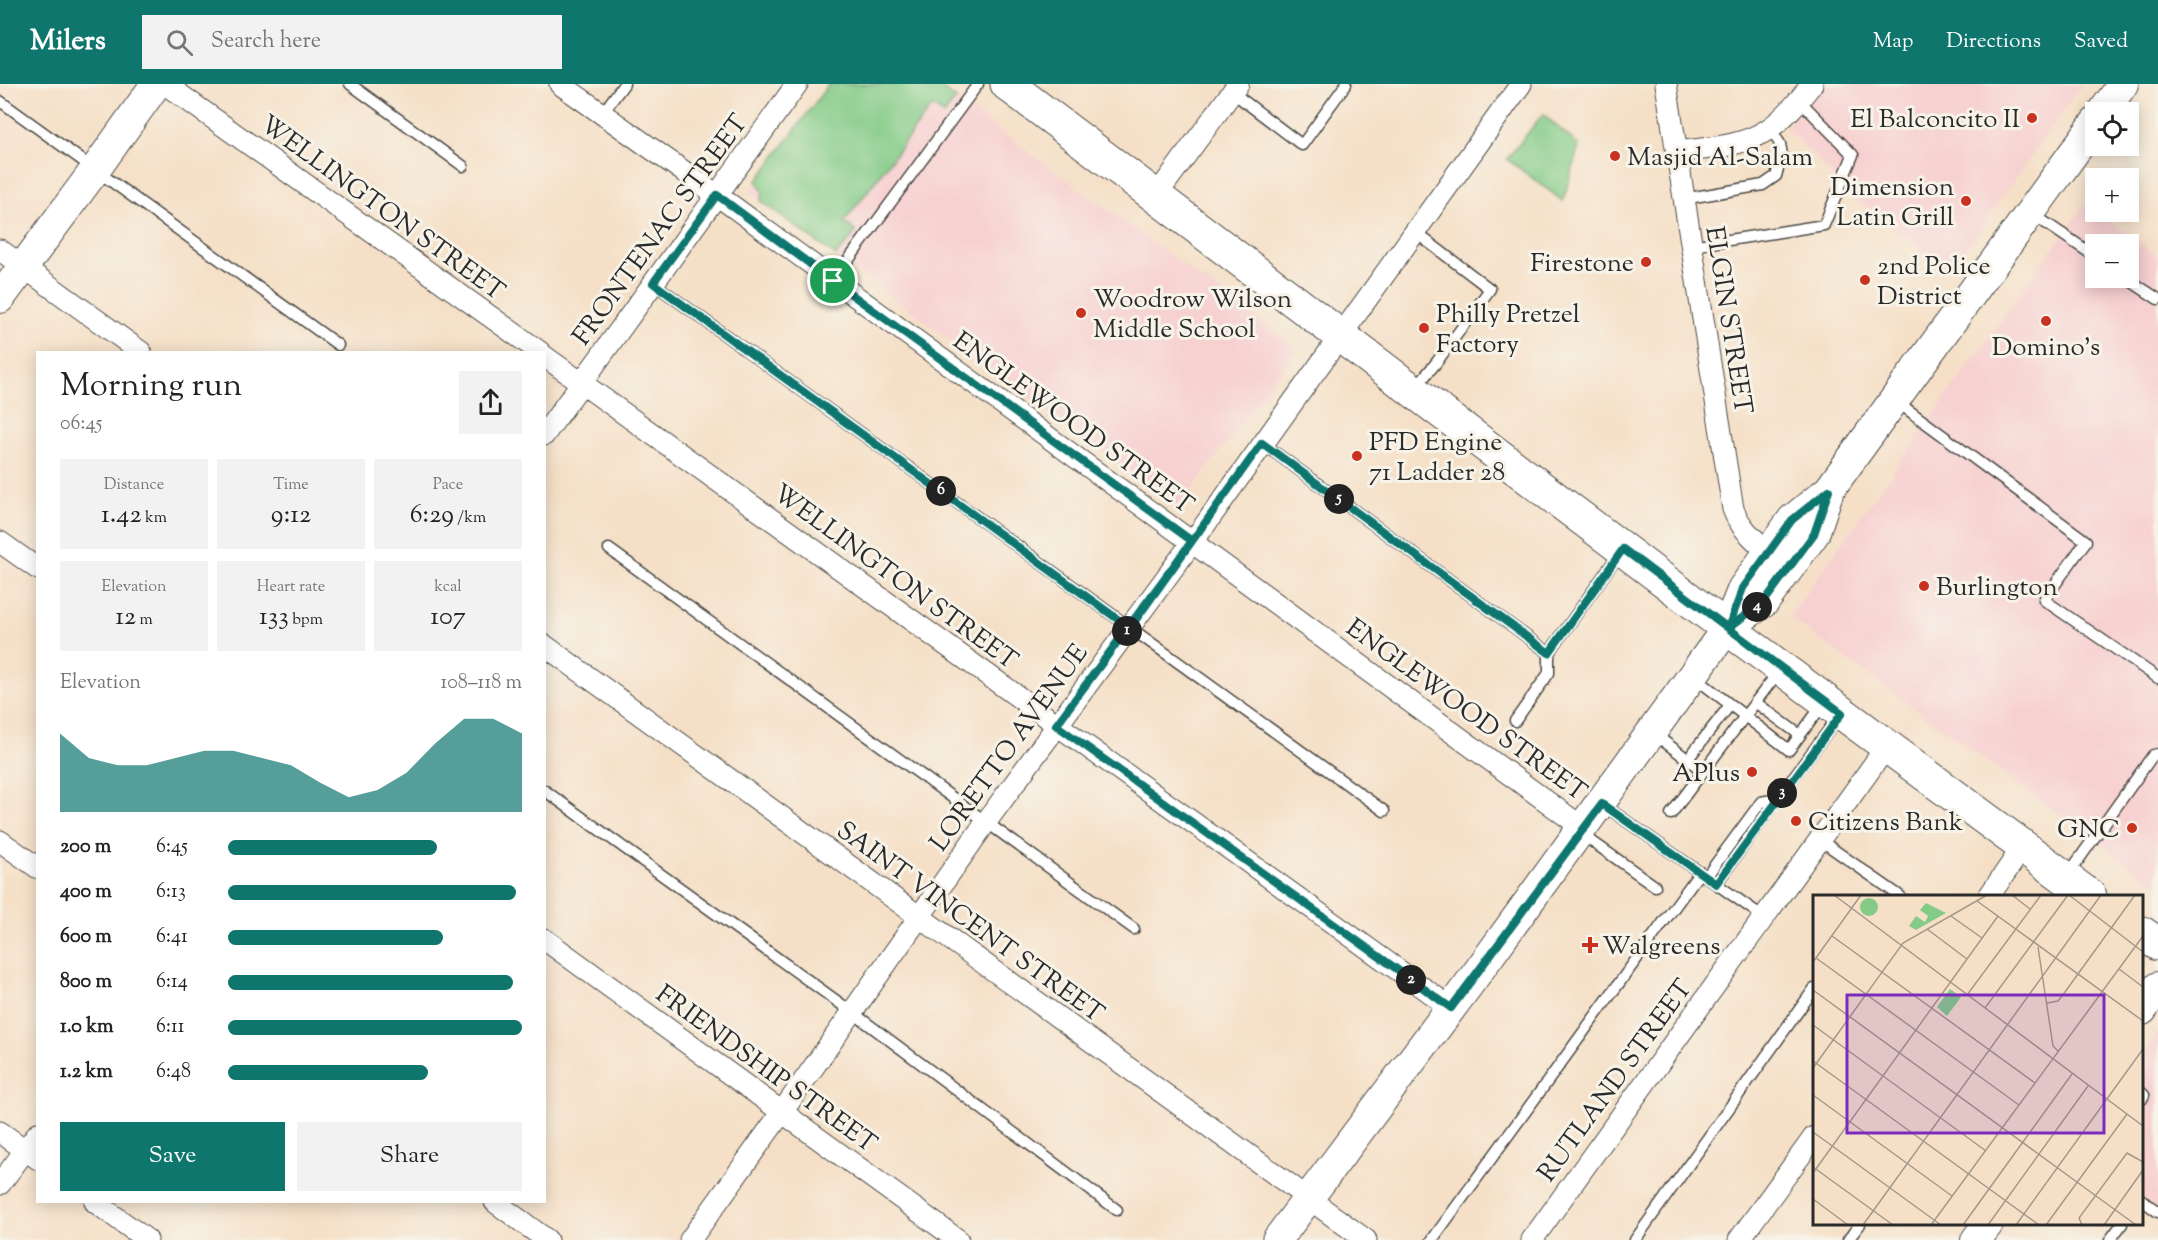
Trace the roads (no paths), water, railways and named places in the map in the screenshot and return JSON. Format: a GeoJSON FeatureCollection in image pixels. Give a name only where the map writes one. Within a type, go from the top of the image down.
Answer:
{"type":"FeatureCollection","features":[{"type":"Feature","properties":{"kind":"main road"},"geometry":{"type":"LineString","coordinates":[[0,298],[11,258],[95,170],[156,84]]}},
{"type":"Feature","properties":{"kind":"main road"},"geometry":{"type":"LineString","coordinates":[[1001,84],[1156,196],[1781,668],[2078,888]]}},
{"type":"Feature","properties":{"kind":"main road"},"geometry":{"type":"LineString","coordinates":[[2110,102],[2123,84]]}},
{"type":"Feature","properties":{"kind":"main road"},"geometry":{"type":"LineString","coordinates":[[1277,1240],[1602,804],[1728,628],[1743,588],[1768,552],[1792,520],[1829,490],[2085,137]]}},
{"type":"Feature","properties":{"kind":"main road"},"geometry":{"type":"LineString","coordinates":[[1728,628],[1764,602],[1814,534],[1829,490]]}},
{"type":"Feature","properties":{"kind":"main road"},"geometry":{"type":"LineString","coordinates":[[2143,934],[2158,944]]}},
{"type":"Feature","properties":{"kind":"main road"},"geometry":{"type":"LineString","coordinates":[[2143,1009],[2158,987]]}},
{"type":"Feature","properties":{"kind":"main road"},"geometry":{"type":"LineString","coordinates":[[1976,1240],[1987,1225]]}},
{"type":"Feature","properties":{"kind":"street","name":"WELLINGTON STREET"},"geometry":{"type":"LineString","coordinates":[[165,84],[539,351]]}},
{"type":"Feature","properties":{"kind":"street","name":"ENGLEWOOD STREET"},"geometry":{"type":"LineString","coordinates":[[560,84],[717,195],[1192,541],[1581,830]]}},
{"type":"Feature","properties":{"kind":"street","name":"FRONTENAC STREET"},"geometry":{"type":"LineString","coordinates":[[546,432],[797,84]]}},
{"type":"Feature","properties":{"kind":"street","name":"LORETTO AVENUE"},"geometry":{"type":"LineString","coordinates":[[690,1240],[986,822],[1130,628],[1521,84]]}},
{"type":"Feature","properties":{"kind":"street","name":"ELGIN STREET"},"geometry":{"type":"LineString","coordinates":[[1666,84],[1733,509],[1744,531],[1768,552]]}},
{"type":"Feature","properties":{"kind":"street"},"geometry":{"type":"LineString","coordinates":[[1156,196],[1235,88]]}},
{"type":"Feature","properties":{"kind":"street"},"geometry":{"type":"LineString","coordinates":[[1676,152],[1723,146],[1756,135],[1770,128],[1806,92]]}},
{"type":"Feature","properties":{"kind":"street"},"geometry":{"type":"LineString","coordinates":[[11,258],[140,351]]}},
{"type":"Feature","properties":{"kind":"street","name":"WELLINGTON STREET"},"geometry":{"type":"LineString","coordinates":[[546,357],[1451,1008]]}},
{"type":"Feature","properties":{"kind":"street"},"geometry":{"type":"LineString","coordinates":[[0,542],[36,568]]}},
{"type":"Feature","properties":{"kind":"street","name":"SAINT VINCENT STREET"},"geometry":{"type":"LineString","coordinates":[[546,646],[1366,1240]]}},
{"type":"Feature","properties":{"kind":"street","name":"RUTLAND STREET"},"geometry":{"type":"LineString","coordinates":[[1532,1240],[1887,746]]}},
{"type":"Feature","properties":{"kind":"street"},"geometry":{"type":"LineString","coordinates":[[0,841],[36,867]]}},
{"type":"Feature","properties":{"kind":"street"},"geometry":{"type":"LineString","coordinates":[[1990,895],[2023,847]]}},
{"type":"Feature","properties":{"kind":"street","name":"FRIENDSHIP STREET"},"geometry":{"type":"LineString","coordinates":[[546,940],[958,1240]]}},
{"type":"Feature","properties":{"kind":"street"},"geometry":{"type":"LineString","coordinates":[[0,1132],[31,1155]]}},
{"type":"Feature","properties":{"kind":"street"},"geometry":{"type":"LineString","coordinates":[[0,1184],[31,1155],[36,1139]]}},
{"type":"Feature","properties":{"kind":"street"},"geometry":{"type":"LineString","coordinates":[[1739,1240],[1813,1140]]}},
{"type":"Feature","properties":{"kind":"street"},"geometry":{"type":"LineString","coordinates":[[96,1203],[147,1240]]}},
{"type":"Feature","properties":{"kind":"street"},"geometry":{"type":"LineString","coordinates":[[496,1203],[547,1240]]}},
{"type":"Feature","properties":{"kind":"lane"},"geometry":{"type":"LineString","coordinates":[[350,84],[463,166]]}},
{"type":"Feature","properties":{"kind":"lane"},"geometry":{"type":"LineString","coordinates":[[602,114],[624,84]]}},
{"type":"Feature","properties":{"kind":"lane"},"geometry":{"type":"LineString","coordinates":[[833,281],[1001,84]]}},
{"type":"Feature","properties":{"kind":"lane"},"geometry":{"type":"LineString","coordinates":[[1235,88],[1302,145],[1346,84]]}},
{"type":"Feature","properties":{"kind":"lane"},"geometry":{"type":"LineString","coordinates":[[1691,246],[1824,225],[1853,155],[1806,92]]}},
{"type":"Feature","properties":{"kind":"lane"},"geometry":{"type":"LineString","coordinates":[[0,101],[338,345]]}},
{"type":"Feature","properties":{"kind":"lane"},"geometry":{"type":"LineString","coordinates":[[1683,199],[1764,184],[1776,176],[1782,155],[1780,144],[1770,128]]}},
{"type":"Feature","properties":{"kind":"lane"},"geometry":{"type":"LineString","coordinates":[[2030,213],[2085,250]]}},
{"type":"Feature","properties":{"kind":"lane"},"geometry":{"type":"LineString","coordinates":[[1413,391],[1490,289],[1415,232]]}},
{"type":"Feature","properties":{"kind":"lane"},"geometry":{"type":"LineString","coordinates":[[653,283],[1384,811]]}},
{"type":"Feature","properties":{"kind":"lane"},"geometry":{"type":"LineString","coordinates":[[2139,287],[2158,299]]}},
{"type":"Feature","properties":{"kind":"lane"},"geometry":{"type":"LineString","coordinates":[[1894,400],[2086,541],[2044,600],[2158,678]]}},
{"type":"Feature","properties":{"kind":"lane"},"geometry":{"type":"LineString","coordinates":[[1262,443],[1549,653]]}},
{"type":"Feature","properties":{"kind":"lane"},"geometry":{"type":"LineString","coordinates":[[609,549],[1134,929]]}},
{"type":"Feature","properties":{"kind":"lane"},"geometry":{"type":"LineString","coordinates":[[1515,721],[1549,673],[1549,653],[1623,549]]}},
{"type":"Feature","properties":{"kind":"lane"},"geometry":{"type":"LineString","coordinates":[[1671,814],[1781,668]]}},
{"type":"Feature","properties":{"kind":"lane"},"geometry":{"type":"LineString","coordinates":[[1693,676],[1789,750],[1800,735],[1834,707]]}},
{"type":"Feature","properties":{"kind":"lane"},"geometry":{"type":"LineString","coordinates":[[1755,702],[1800,735]]}},
{"type":"Feature","properties":{"kind":"lane"},"geometry":{"type":"LineString","coordinates":[[1688,759],[1730,705]]}},
{"type":"Feature","properties":{"kind":"lane"},"geometry":{"type":"LineString","coordinates":[[1716,884],[1778,799],[1834,707]]}},
{"type":"Feature","properties":{"kind":"lane"},"geometry":{"type":"LineString","coordinates":[[1653,733],[1703,771]]}},
{"type":"Feature","properties":{"kind":"lane"},"geometry":{"type":"LineString","coordinates":[[2078,888],[2152,755],[2158,754]]}},
{"type":"Feature","properties":{"kind":"lane"},"geometry":{"type":"LineString","coordinates":[[546,791],[852,1012],[1117,1210]]}},
{"type":"Feature","properties":{"kind":"lane"},"geometry":{"type":"LineString","coordinates":[[1432,1240],[1703,874],[1761,802],[1778,799]]}},
{"type":"Feature","properties":{"kind":"lane"},"geometry":{"type":"LineString","coordinates":[[1602,804],[1765,918]]}},
{"type":"Feature","properties":{"kind":"lane"},"geometry":{"type":"LineString","coordinates":[[1581,830],[1654,886]]}},
{"type":"Feature","properties":{"kind":"lane"},"geometry":{"type":"LineString","coordinates":[[1820,840],[1884,892]]}},
{"type":"Feature","properties":{"kind":"lane"},"geometry":{"type":"LineString","coordinates":[[1635,1240],[1813,993]]}},
{"type":"Feature","properties":{"kind":"lane"},"geometry":{"type":"LineString","coordinates":[[2143,1201],[2158,1212]]}},
{"type":"Feature","properties":{"kind":"lane"},"geometry":{"type":"LineString","coordinates":[[1848,1240],[1859,1225]]}},
{"type":"Feature","properties":{"kind":"lane"},"geometry":{"type":"LineString","coordinates":[[2110,1240],[2121,1225]]}},
{"type":"Feature","properties":{"kind":"place","name":"El Balconcito II"},"geometry":{"type":"Point","coordinates":[2032,118]}},
{"type":"Feature","properties":{"kind":"place","name":"Masjid Al-Salam"},"geometry":{"type":"Point","coordinates":[1615,156]}},
{"type":"Feature","properties":{"kind":"place","name":"Dimension Latin Grill"},"geometry":{"type":"Point","coordinates":[1966,201]}},
{"type":"Feature","properties":{"kind":"place","name":"Firestone"},"geometry":{"type":"Point","coordinates":[1646,262]}},
{"type":"Feature","properties":{"kind":"place","name":"2nd Police District"},"geometry":{"type":"Point","coordinates":[1865,280]}},
{"type":"Feature","properties":{"kind":"place","name":"Woodrow Wilson Middle School"},"geometry":{"type":"Point","coordinates":[1081,313]}},
{"type":"Feature","properties":{"kind":"place","name":"Domino's"},"geometry":{"type":"Point","coordinates":[2046,321]}},
{"type":"Feature","properties":{"kind":"place","name":"Philly Pretzel Factory"},"geometry":{"type":"Point","coordinates":[1424,328]}},
{"type":"Feature","properties":{"kind":"place","name":"PFD Engine 71 Ladder 28"},"geometry":{"type":"Point","coordinates":[1357,456]}},
{"type":"Feature","properties":{"kind":"place","name":"Burlington"},"geometry":{"type":"Point","coordinates":[1924,586]}},
{"type":"Feature","properties":{"kind":"place","name":"APlus"},"geometry":{"type":"Point","coordinates":[1752,772]}},
{"type":"Feature","properties":{"kind":"place","name":"Citizens Bank"},"geometry":{"type":"Point","coordinates":[1796,821]}},
{"type":"Feature","properties":{"kind":"place","name":"GNC"},"geometry":{"type":"Point","coordinates":[2132,828]}},
{"type":"Feature","properties":{"kind":"place","name":"Walgreens"},"geometry":{"type":"Point","coordinates":[1590,945]}}]}
